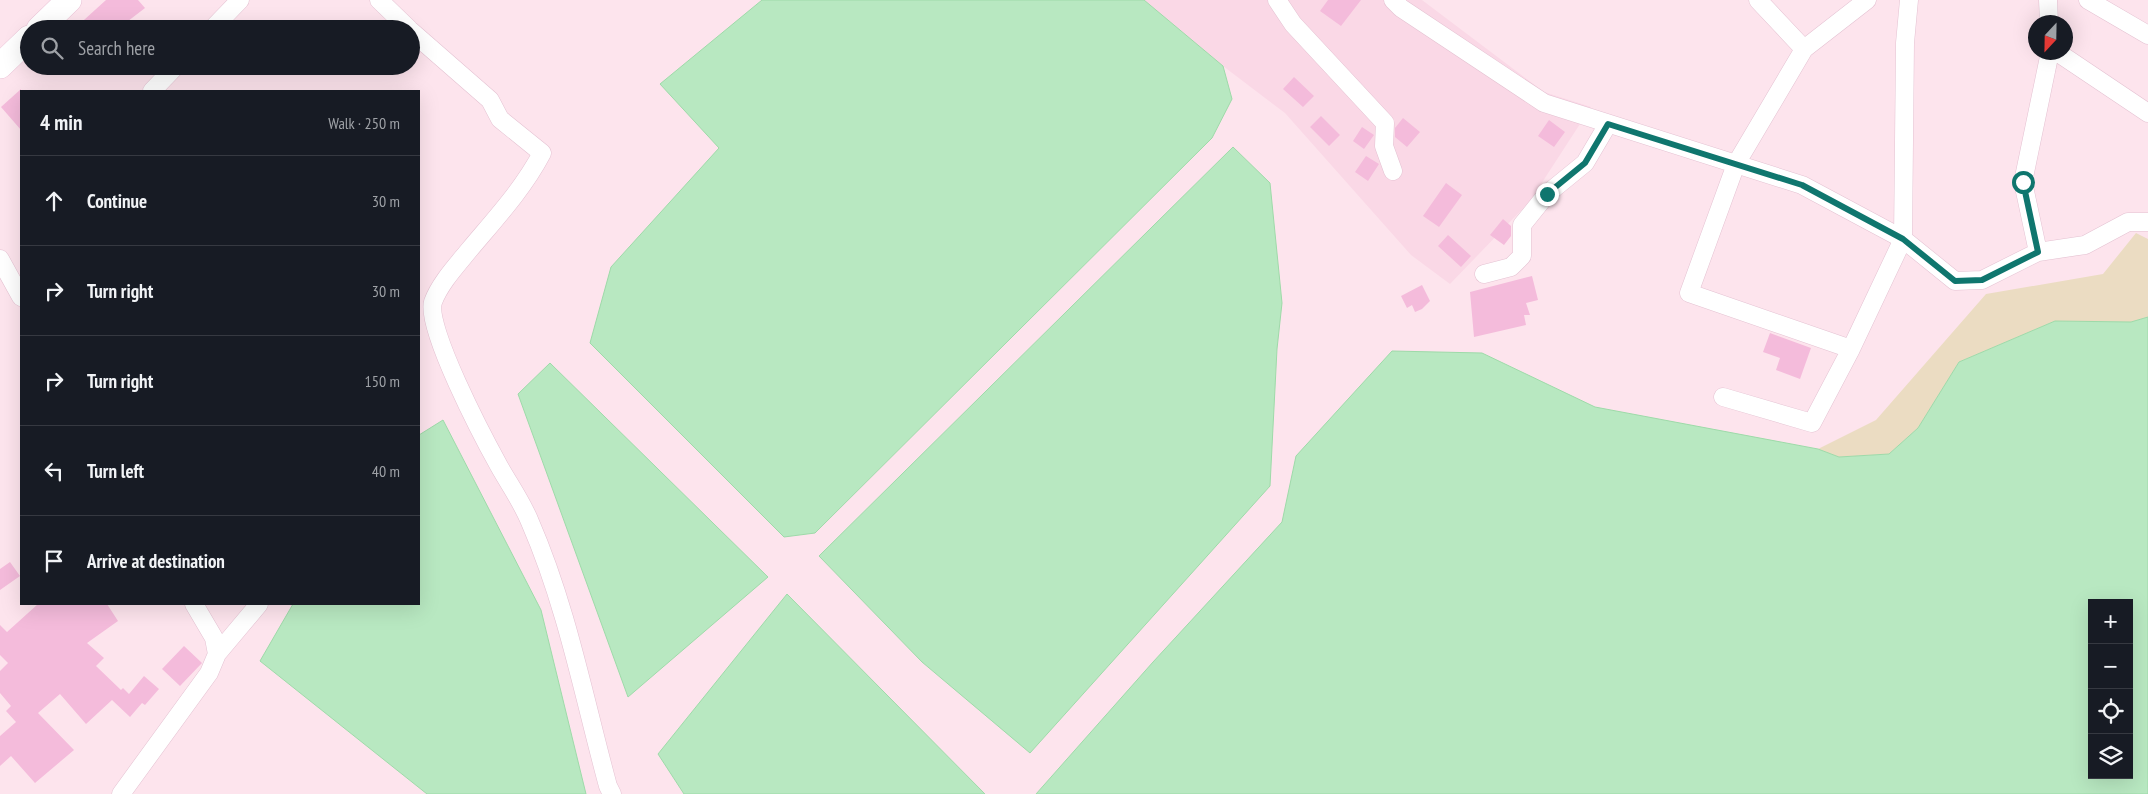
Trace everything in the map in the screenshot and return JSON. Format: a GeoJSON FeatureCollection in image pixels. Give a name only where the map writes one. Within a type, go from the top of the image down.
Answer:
{"type":"FeatureCollection","features":[{"type":"Feature","properties":{"kind":"street"},"geometry":{"type":"LineString","coordinates":[[48,20],[69,0]]}},
{"type":"Feature","properties":{"kind":"street"},"geometry":{"type":"LineString","coordinates":[[221,20],[240,0]]}},
{"type":"Feature","properties":{"kind":"street"},"geometry":{"type":"LineString","coordinates":[[379,0],[400,20]]}},
{"type":"Feature","properties":{"kind":"street"},"geometry":{"type":"LineString","coordinates":[[1277,0],[1293,24],[1385,123],[1384,146],[1393,171]]}},
{"type":"Feature","properties":{"kind":"street"},"geometry":{"type":"LineString","coordinates":[[1393,0],[1401,8],[1544,103],[1802,185],[1903,239],[1955,281],[1982,280],[2038,252],[2085,245],[2128,222],[2148,222]]}},
{"type":"Feature","properties":{"kind":"street"},"geometry":{"type":"LineString","coordinates":[[1758,0],[1804,49]]}},
{"type":"Feature","properties":{"kind":"street"},"geometry":{"type":"LineString","coordinates":[[1851,349],[1690,293],[1736,164],[1804,49],[1867,0]]}},
{"type":"Feature","properties":{"kind":"street"},"geometry":{"type":"LineString","coordinates":[[1724,397],[1812,423],[1851,349],[1903,239],[1904,43],[1908,0]]}},
{"type":"Feature","properties":{"kind":"street"},"geometry":{"type":"LineString","coordinates":[[2048,0],[2049,15]]}},
{"type":"Feature","properties":{"kind":"street"},"geometry":{"type":"LineString","coordinates":[[2088,0],[2148,35]]}},
{"type":"Feature","properties":{"kind":"street"},"geometry":{"type":"LineString","coordinates":[[420,39],[490,100],[500,119],[542,153],[528,178],[458,264],[441,287],[432,304],[437,333],[470,412],[530,521],[565,618],[608,786],[612,794]]}},
{"type":"Feature","properties":{"kind":"street"},"geometry":{"type":"LineString","coordinates":[[0,66],[20,47]]}},
{"type":"Feature","properties":{"kind":"street"},"geometry":{"type":"LineString","coordinates":[[2038,252],[2023,182],[2048,60]]}},
{"type":"Feature","properties":{"kind":"street"},"geometry":{"type":"LineString","coordinates":[[2069,60],[2148,113]]}},
{"type":"Feature","properties":{"kind":"street"},"geometry":{"type":"LineString","coordinates":[[153,90],[167,75]]}},
{"type":"Feature","properties":{"kind":"street"},"geometry":{"type":"LineString","coordinates":[[1484,274],[1511,267],[1522,256],[1522,224],[1547,194],[1585,163],[1608,124]]}},
{"type":"Feature","properties":{"kind":"street"},"geometry":{"type":"LineString","coordinates":[[0,259],[20,295]]}},
{"type":"Feature","properties":{"kind":"street"},"geometry":{"type":"LineString","coordinates":[[195,605],[214,638],[217,654]]}},
{"type":"Feature","properties":{"kind":"street"},"geometry":{"type":"LineString","coordinates":[[120,794],[209,673],[217,654],[258,605]]}},
{"type":"Feature","properties":{"kind":"shaded area"},"geometry":{"type":"Polygon","coordinates":[[[762,0],[1144,0],[1223,66],[1232,99],[1212,138],[815,533],[784,537],[590,343],[611,267],[719,148],[660,84],[762,0]]]}},
{"type":"Feature","properties":{"kind":"shaded area"},"geometry":{"type":"Polygon","coordinates":[[[1144,0],[1422,0],[1544,92],[1591,107],[1530,201],[1450,284],[1411,255],[1285,113],[1223,66],[1144,0]]]}},
{"type":"Feature","properties":{"kind":"shaded area"},"geometry":{"type":"Polygon","coordinates":[[[1233,147],[1270,183],[1282,303],[1277,349],[1270,486],[1030,753],[922,662],[819,556],[1233,147]]]}},
{"type":"Feature","properties":{"kind":"shaded area"},"geometry":{"type":"Polygon","coordinates":[[[2136,233],[2148,239],[2148,317],[2131,322],[2055,321],[1959,362],[1918,428],[1889,454],[1839,457],[1818,449],[1876,420],[1986,294],[2103,274],[2136,233]]]}},
{"type":"Feature","properties":{"kind":"shaded area"},"geometry":{"type":"Polygon","coordinates":[[[2148,317],[2148,794],[1036,794],[1153,662],[1282,522],[1296,456],[1392,351],[1482,353],[1595,407],[1818,449],[1839,457],[1889,454],[1918,428],[1959,362],[2055,321],[2131,322],[2148,317]]]}},
{"type":"Feature","properties":{"kind":"shaded area"},"geometry":{"type":"Polygon","coordinates":[[[550,363],[768,577],[628,697],[518,394],[550,363]]]}},
{"type":"Feature","properties":{"kind":"shaded area"},"geometry":{"type":"Polygon","coordinates":[[[443,420],[541,610],[586,794],[427,794],[260,661],[292,605],[420,605],[420,434],[443,420]]]}},
{"type":"Feature","properties":{"kind":"shaded area"},"geometry":{"type":"Polygon","coordinates":[[[787,594],[985,794],[684,794],[658,754],[787,594]]]}},
{"type":"Feature","properties":{"kind":"building"},"geometry":{"type":"Polygon","coordinates":[[[106,0],[138,0],[145,8],[129,20],[84,20],[106,0]]]}},
{"type":"Feature","properties":{"kind":"building"},"geometry":{"type":"Polygon","coordinates":[[[1328,0],[1361,0],[1341,26],[1320,11],[1328,0]]]}},
{"type":"Feature","properties":{"kind":"building"},"geometry":{"type":"Polygon","coordinates":[[[1294,77],[1314,96],[1303,107],[1283,89],[1294,77]]]}},
{"type":"Feature","properties":{"kind":"building"},"geometry":{"type":"Polygon","coordinates":[[[21,89],[20,129],[1,107],[21,89]]]}},
{"type":"Feature","properties":{"kind":"building"},"geometry":{"type":"Polygon","coordinates":[[[1321,116],[1340,135],[1329,146],[1310,127],[1321,116]]]}},
{"type":"Feature","properties":{"kind":"building"},"geometry":{"type":"Polygon","coordinates":[[[1403,118],[1420,132],[1407,147],[1395,137],[1395,128],[1403,118]]]}},
{"type":"Feature","properties":{"kind":"building"},"geometry":{"type":"Polygon","coordinates":[[[1549,120],[1565,132],[1554,147],[1538,136],[1549,120]]]}},
{"type":"Feature","properties":{"kind":"building"},"geometry":{"type":"Polygon","coordinates":[[[1362,127],[1374,135],[1364,149],[1353,141],[1362,127]]]}},
{"type":"Feature","properties":{"kind":"building"},"geometry":{"type":"Polygon","coordinates":[[[1366,156],[1379,164],[1368,181],[1355,172],[1366,156]]]}},
{"type":"Feature","properties":{"kind":"building"},"geometry":{"type":"Polygon","coordinates":[[[1446,183],[1462,195],[1439,227],[1423,216],[1446,183]]]}},
{"type":"Feature","properties":{"kind":"building"},"geometry":{"type":"Polygon","coordinates":[[[1503,219],[1511,226],[1511,236],[1504,245],[1490,235],[1503,219]]]}},
{"type":"Feature","properties":{"kind":"building"},"geometry":{"type":"Polygon","coordinates":[[[1448,235],[1471,256],[1461,267],[1438,246],[1448,235]]]}},
{"type":"Feature","properties":{"kind":"building"},"geometry":{"type":"Polygon","coordinates":[[[1532,276],[1538,300],[1526,303],[1530,315],[1524,315],[1526,325],[1474,337],[1470,292],[1532,276]]]}},
{"type":"Feature","properties":{"kind":"building"},"geometry":{"type":"Polygon","coordinates":[[[1422,285],[1430,301],[1422,309],[1415,312],[1412,305],[1407,308],[1401,296],[1422,285]]]}},
{"type":"Feature","properties":{"kind":"building"},"geometry":{"type":"Polygon","coordinates":[[[1770,333],[1811,348],[1800,379],[1776,370],[1780,358],[1763,352],[1770,333]]]}},
{"type":"Feature","properties":{"kind":"building"},"geometry":{"type":"Polygon","coordinates":[[[10,562],[20,576],[0,590],[0,569],[10,562]]]}},
{"type":"Feature","properties":{"kind":"building"},"geometry":{"type":"Polygon","coordinates":[[[37,605],[108,605],[118,621],[87,643],[104,658],[96,666],[121,690],[123,688],[129,694],[144,676],[159,689],[145,705],[142,703],[130,717],[112,700],[86,724],[60,694],[38,713],[74,750],[35,783],[11,756],[0,766],[0,736],[16,722],[6,711],[11,706],[0,693],[0,671],[8,663],[0,655],[0,625],[7,632],[37,605]]]}},
{"type":"Feature","properties":{"kind":"building"},"geometry":{"type":"Polygon","coordinates":[[[184,646],[202,663],[180,686],[162,669],[184,646]]]}},
{"type":"Feature","properties":{"kind":"route"},"geometry":{"type":"LineString","coordinates":[[1547,194],[1585,163],[1608,124],[1802,185],[1903,239],[1955,281],[1982,280],[2038,252],[2023,182]]}}]}
